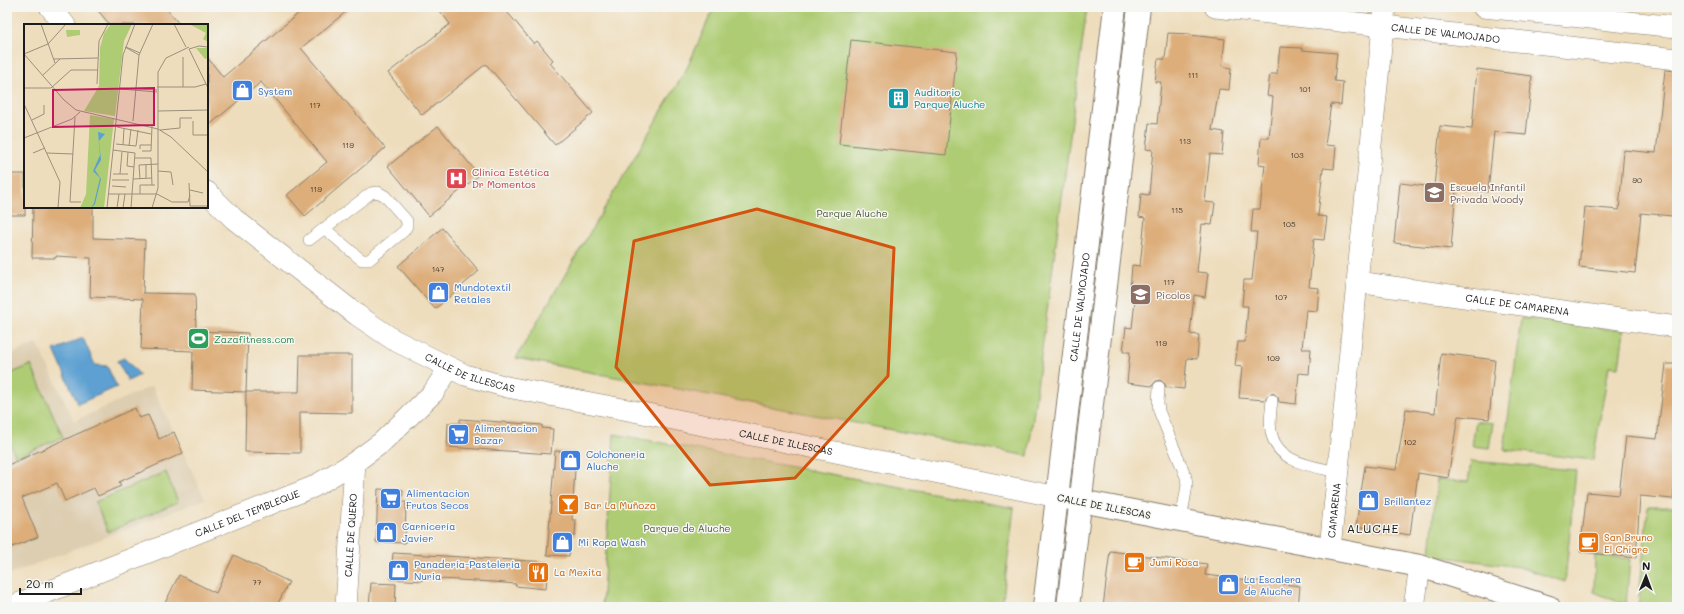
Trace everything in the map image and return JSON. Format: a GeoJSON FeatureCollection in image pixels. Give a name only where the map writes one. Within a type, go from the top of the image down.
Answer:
{"type":"FeatureCollection","features":[{"type":"Feature","properties":{"kind":"street"},"geometry":{"type":"LineString","coordinates":[[50,7],[64,24]]}},
{"type":"Feature","properties":{"kind":"street","name":"CALLE DE VALMOJADO"},"geometry":{"type":"LineString","coordinates":[[1044,607],[1115,7]]}},
{"type":"Feature","properties":{"kind":"street"},"geometry":{"type":"LineString","coordinates":[[1068,607],[1139,7]]}},
{"type":"Feature","properties":{"kind":"street","name":"CALLE DE VALMOJADO"},"geometry":{"type":"LineString","coordinates":[[1215,7],[1384,16],[1677,59]]}},
{"type":"Feature","properties":{"kind":"street"},"geometry":{"type":"LineString","coordinates":[[1483,7],[1677,27]]}},
{"type":"Feature","properties":{"kind":"street"},"geometry":{"type":"LineString","coordinates":[[1338,472],[1384,16]]}},
{"type":"Feature","properties":{"kind":"street","name":"CALLE DE ILLESCAS"},"geometry":{"type":"LineString","coordinates":[[208,193],[234,219],[356,315],[389,337],[449,368],[484,381],[507,387],[635,411],[1080,502],[1420,566],[1549,607]]}},
{"type":"Feature","properties":{"kind":"street","name":"CALLE DE CAMARENA"},"geometry":{"type":"LineString","coordinates":[[1357,282],[1677,326]]}},
{"type":"Feature","properties":{"kind":"street","name":"CALLE DEL TEMBLEQUE"},"geometry":{"type":"LineString","coordinates":[[10,607],[313,487],[356,462],[381,443],[433,393],[449,368]]}},
{"type":"Feature","properties":{"kind":"street","name":"CALLE DE QUERO"},"geometry":{"type":"LineString","coordinates":[[346,607],[356,462]]}},
{"type":"Feature","properties":{"kind":"street","name":"CAMARENA"},"geometry":{"type":"LineString","coordinates":[[1330,548],[1338,472]]}},
{"type":"Feature","properties":{"kind":"street"},"geometry":{"type":"LineString","coordinates":[[1414,607],[1420,566]]}},
{"type":"Feature","properties":{"kind":"lane"},"geometry":{"type":"LineString","coordinates":[[309,240],[324,228],[371,193],[378,192],[385,196],[406,221],[408,226],[369,260],[362,260],[324,228]]}},
{"type":"Feature","properties":{"kind":"lane"},"geometry":{"type":"LineString","coordinates":[[1159,387],[1159,411],[1186,477],[1187,485],[1181,521]]}},
{"type":"Feature","properties":{"kind":"lane"},"geometry":{"type":"LineString","coordinates":[[1272,400],[1270,430],[1274,444],[1282,453],[1300,463],[1338,472]]}},
{"type":"Feature","properties":{"kind":"highlighted area"},"geometry":{"type":"Polygon","coordinates":[[[757,209],[894,248],[888,376],[795,478],[710,485],[616,367],[634,241],[757,209]]]}},
{"type":"Feature","properties":{"kind":"shaded area"},"geometry":{"type":"Polygon","coordinates":[[[37,343],[74,421],[152,386],[205,499],[7,575],[7,356],[37,343]]]}},
{"type":"Feature","properties":{"kind":"green space","name":"Parque Aluche"},"geometry":{"type":"Polygon","coordinates":[[[714,7],[1087,7],[1028,456],[516,358],[687,68],[714,7]]]}},
{"type":"Feature","properties":{"kind":"green space"},"geometry":{"type":"Polygon","coordinates":[[[1521,318],[1624,331],[1619,367],[1609,366],[1593,460],[1504,450],[1521,318]]]}},
{"type":"Feature","properties":{"kind":"green space"},"geometry":{"type":"Polygon","coordinates":[[[31,365],[63,437],[16,457],[7,437],[7,375],[31,365]]]}},
{"type":"Feature","properties":{"kind":"green space"},"geometry":{"type":"Polygon","coordinates":[[[1476,421],[1493,423],[1489,448],[1472,446],[1476,421]]]}},
{"type":"Feature","properties":{"kind":"green space","name":"Parque de Aluche"},"geometry":{"type":"Polygon","coordinates":[[[614,434],[1014,508],[1002,607],[602,607],[614,434]]]}},
{"type":"Feature","properties":{"kind":"green space"},"geometry":{"type":"Polygon","coordinates":[[[1471,461],[1576,470],[1565,582],[1519,567],[1430,555],[1437,479],[1468,482],[1471,461]]]}},
{"type":"Feature","properties":{"kind":"green space"},"geometry":{"type":"Polygon","coordinates":[[[166,472],[178,502],[108,532],[95,502],[166,472]]]}},
{"type":"Feature","properties":{"kind":"green space"},"geometry":{"type":"Polygon","coordinates":[[[1648,507],[1677,507],[1677,607],[1638,607],[1648,507]]]}},
{"type":"Feature","properties":{"kind":"green space"},"geometry":{"type":"Polygon","coordinates":[[[1595,555],[1630,559],[1626,605],[1594,592],[1595,555]]]}},
{"type":"Feature","properties":{"kind":"water"},"geometry":{"type":"Polygon","coordinates":[[[83,338],[95,365],[107,366],[117,387],[78,404],[54,350],[83,338]]]}},
{"type":"Feature","properties":{"kind":"water"},"geometry":{"type":"Polygon","coordinates":[[[124,358],[140,375],[128,381],[117,361],[124,358]]]}},
{"type":"Feature","properties":{"kind":"building"},"geometry":{"type":"Polygon","coordinates":[[[95,7],[165,7],[179,24],[109,24],[95,7]]]}},
{"type":"Feature","properties":{"kind":"building"},"geometry":{"type":"Polygon","coordinates":[[[306,7],[352,7],[301,48],[385,148],[305,216],[287,195],[327,162],[261,82],[208,126],[208,58],[223,77],[306,7]]]}},
{"type":"Feature","properties":{"kind":"building"},"geometry":{"type":"Polygon","coordinates":[[[437,7],[503,7],[534,44],[537,41],[553,60],[550,63],[593,113],[555,145],[486,64],[422,115],[388,73],[450,24],[437,7]]]}},
{"type":"Feature","properties":{"kind":"building"},"geometry":{"type":"Polygon","coordinates":[[[1168,33],[1190,34],[1225,39],[1222,66],[1231,68],[1229,90],[1219,89],[1212,130],[1224,132],[1222,155],[1210,154],[1205,202],[1215,203],[1212,225],[1202,224],[1197,272],[1208,273],[1205,297],[1194,295],[1190,334],[1199,335],[1197,359],[1187,358],[1184,389],[1166,387],[1160,380],[1156,381],[1152,386],[1127,383],[1130,352],[1123,352],[1126,327],[1132,328],[1136,292],[1130,291],[1132,265],[1140,266],[1145,218],[1139,217],[1141,194],[1149,195],[1153,150],[1146,149],[1149,123],[1157,124],[1161,82],[1155,82],[1158,59],[1165,59],[1168,33]]]}},
{"type":"Feature","properties":{"kind":"building","name":"Auditorio Parque Aluche"},"geometry":{"type":"Polygon","coordinates":[[[851,40],[957,52],[946,155],[839,144],[851,40]]]}},
{"type":"Feature","properties":{"kind":"building"},"geometry":{"type":"Polygon","coordinates":[[[1280,47],[1302,48],[1302,50],[1337,53],[1334,81],[1343,82],[1341,105],[1331,104],[1325,145],[1336,146],[1334,169],[1323,168],[1318,216],[1327,217],[1324,240],[1314,239],[1309,287],[1319,288],[1317,311],[1306,310],[1302,349],[1311,349],[1309,374],[1299,373],[1296,404],[1279,402],[1278,397],[1273,393],[1267,396],[1265,400],[1239,398],[1242,367],[1235,366],[1238,342],[1245,342],[1248,306],[1242,306],[1244,280],[1252,280],[1257,232],[1251,232],[1253,209],[1260,209],[1265,165],[1259,164],[1261,138],[1269,138],[1273,97],[1267,96],[1270,74],[1277,74],[1280,47]]]}},
{"type":"Feature","properties":{"kind":"building"},"geometry":{"type":"Polygon","coordinates":[[[1477,69],[1532,76],[1526,135],[1494,132],[1488,192],[1456,189],[1451,249],[1394,243],[1400,183],[1434,187],[1440,126],[1472,129],[1477,69]]]}},
{"type":"Feature","properties":{"kind":"building"},"geometry":{"type":"Polygon","coordinates":[[[1665,70],[1677,71],[1677,163],[1672,216],[1641,213],[1635,273],[1579,267],[1585,207],[1619,210],[1624,150],[1656,153],[1665,70]]]}},
{"type":"Feature","properties":{"kind":"building"},"geometry":{"type":"Polygon","coordinates":[[[438,126],[479,175],[429,216],[388,166],[438,126]]]}},
{"type":"Feature","properties":{"kind":"building"},"geometry":{"type":"Polygon","coordinates":[[[7,174],[24,174],[25,215],[7,215],[7,174]]]}},
{"type":"Feature","properties":{"kind":"building"},"geometry":{"type":"Polygon","coordinates":[[[33,208],[93,208],[93,238],[145,240],[143,293],[195,294],[196,331],[248,333],[246,392],[192,390],[193,351],[141,349],[143,299],[90,297],[91,258],[56,256],[56,258],[32,258],[33,208]]]}},
{"type":"Feature","properties":{"kind":"building"},"geometry":{"type":"Polygon","coordinates":[[[442,228],[479,271],[435,309],[398,266],[442,228]]]}},
{"type":"Feature","properties":{"kind":"building"},"geometry":{"type":"Polygon","coordinates":[[[1441,353],[1495,360],[1489,419],[1458,416],[1448,478],[1418,473],[1410,535],[1356,526],[1365,466],[1396,470],[1406,409],[1435,413],[1441,353]]]}},
{"type":"Feature","properties":{"kind":"building"},"geometry":{"type":"Polygon","coordinates":[[[300,355],[352,355],[352,413],[300,412],[300,453],[245,452],[246,392],[299,392],[300,355]]]}},
{"type":"Feature","properties":{"kind":"building"},"geometry":{"type":"Polygon","coordinates":[[[1666,364],[1677,364],[1677,461],[1673,499],[1640,496],[1636,558],[1580,552],[1587,492],[1619,495],[1626,436],[1657,439],[1666,364]]]}},
{"type":"Feature","properties":{"kind":"building"},"geometry":{"type":"Polygon","coordinates":[[[135,408],[139,418],[148,415],[159,439],[174,432],[183,453],[119,482],[121,486],[98,496],[94,488],[65,501],[57,483],[22,498],[38,537],[7,549],[7,463],[8,465],[135,408]]]}},
{"type":"Feature","properties":{"kind":"building"},"geometry":{"type":"Polygon","coordinates":[[[460,419],[542,425],[542,428],[553,429],[551,454],[447,447],[448,423],[460,423],[460,419]]]}},
{"type":"Feature","properties":{"kind":"building"},"geometry":{"type":"Polygon","coordinates":[[[555,451],[576,452],[572,520],[576,520],[575,536],[571,536],[569,556],[547,555],[555,451]]]}},
{"type":"Feature","properties":{"kind":"building"},"geometry":{"type":"Polygon","coordinates":[[[378,489],[403,490],[402,502],[406,502],[405,543],[376,542],[378,489]]]}},
{"type":"Feature","properties":{"kind":"building"},"geometry":{"type":"Polygon","coordinates":[[[1110,551],[1207,564],[1205,575],[1300,586],[1298,607],[1103,607],[1110,551]]]}},
{"type":"Feature","properties":{"kind":"building"},"geometry":{"type":"Polygon","coordinates":[[[393,553],[548,562],[546,589],[493,582],[422,578],[422,581],[391,579],[393,553]]]}},
{"type":"Feature","properties":{"kind":"building"},"geometry":{"type":"Polygon","coordinates":[[[234,555],[289,582],[276,607],[163,607],[179,575],[216,593],[234,555]]]}},
{"type":"Feature","properties":{"kind":"building"},"geometry":{"type":"Polygon","coordinates":[[[371,583],[396,584],[395,607],[369,607],[371,583]]]}},
{"type":"Feature","properties":{"kind":"place","name":"System"},"geometry":{"type":"Point","coordinates":[242,91]}},
{"type":"Feature","properties":{"kind":"place","name":"Auditorio Parque Aluche"},"geometry":{"type":"Point","coordinates":[898,98]}},
{"type":"Feature","properties":{"kind":"place","name":"Clínica Estética Dr Momentos"},"geometry":{"type":"Point","coordinates":[456,178]}},
{"type":"Feature","properties":{"kind":"place","name":"Escuela Infantil Privada Woody"},"geometry":{"type":"Point","coordinates":[1435,193]}},
{"type":"Feature","properties":{"kind":"place","name":"Mundotextil Retales"},"geometry":{"type":"Point","coordinates":[439,293]}},
{"type":"Feature","properties":{"kind":"place","name":"Picolos"},"geometry":{"type":"Point","coordinates":[1140,295]}},
{"type":"Feature","properties":{"kind":"place","name":"Zazafitness.com"},"geometry":{"type":"Point","coordinates":[198,339]}},
{"type":"Feature","properties":{"kind":"place","name":"Alimentacion Bazar"},"geometry":{"type":"Point","coordinates":[458,434]}},
{"type":"Feature","properties":{"kind":"place","name":"Colchonería Aluche"},"geometry":{"type":"Point","coordinates":[570,460]}},
{"type":"Feature","properties":{"kind":"place","name":"Alimentacion Frutos Secos"},"geometry":{"type":"Point","coordinates":[390,499]}},
{"type":"Feature","properties":{"kind":"place","name":"Brillantez"},"geometry":{"type":"Point","coordinates":[1368,501]}},
{"type":"Feature","properties":{"kind":"place","name":"Bar La Muñoza"},"geometry":{"type":"Point","coordinates":[568,505]}},
{"type":"Feature","properties":{"kind":"place","name":"Carnicería Javier"},"geometry":{"type":"Point","coordinates":[387,532]}},
{"type":"Feature","properties":{"kind":"place","name":"Mi Ropa Wash"},"geometry":{"type":"Point","coordinates":[562,542]}},
{"type":"Feature","properties":{"kind":"place","name":"San Bruno El Chigre"},"geometry":{"type":"Point","coordinates":[1588,543]}},
{"type":"Feature","properties":{"kind":"place","name":"Jumi Rosa"},"geometry":{"type":"Point","coordinates":[1135,562]}},
{"type":"Feature","properties":{"kind":"place","name":"Panadería-Pastelería Nuria"},"geometry":{"type":"Point","coordinates":[399,570]}},
{"type":"Feature","properties":{"kind":"place","name":"La Mexita"},"geometry":{"type":"Point","coordinates":[539,572]}},
{"type":"Feature","properties":{"kind":"place","name":"La Escalera de Aluche"},"geometry":{"type":"Point","coordinates":[1229,585]}},
{"type":"Feature","properties":{"kind":"district","name":"ALUCHE"},"geometry":{"type":"Point","coordinates":[1373,528]}}]}
